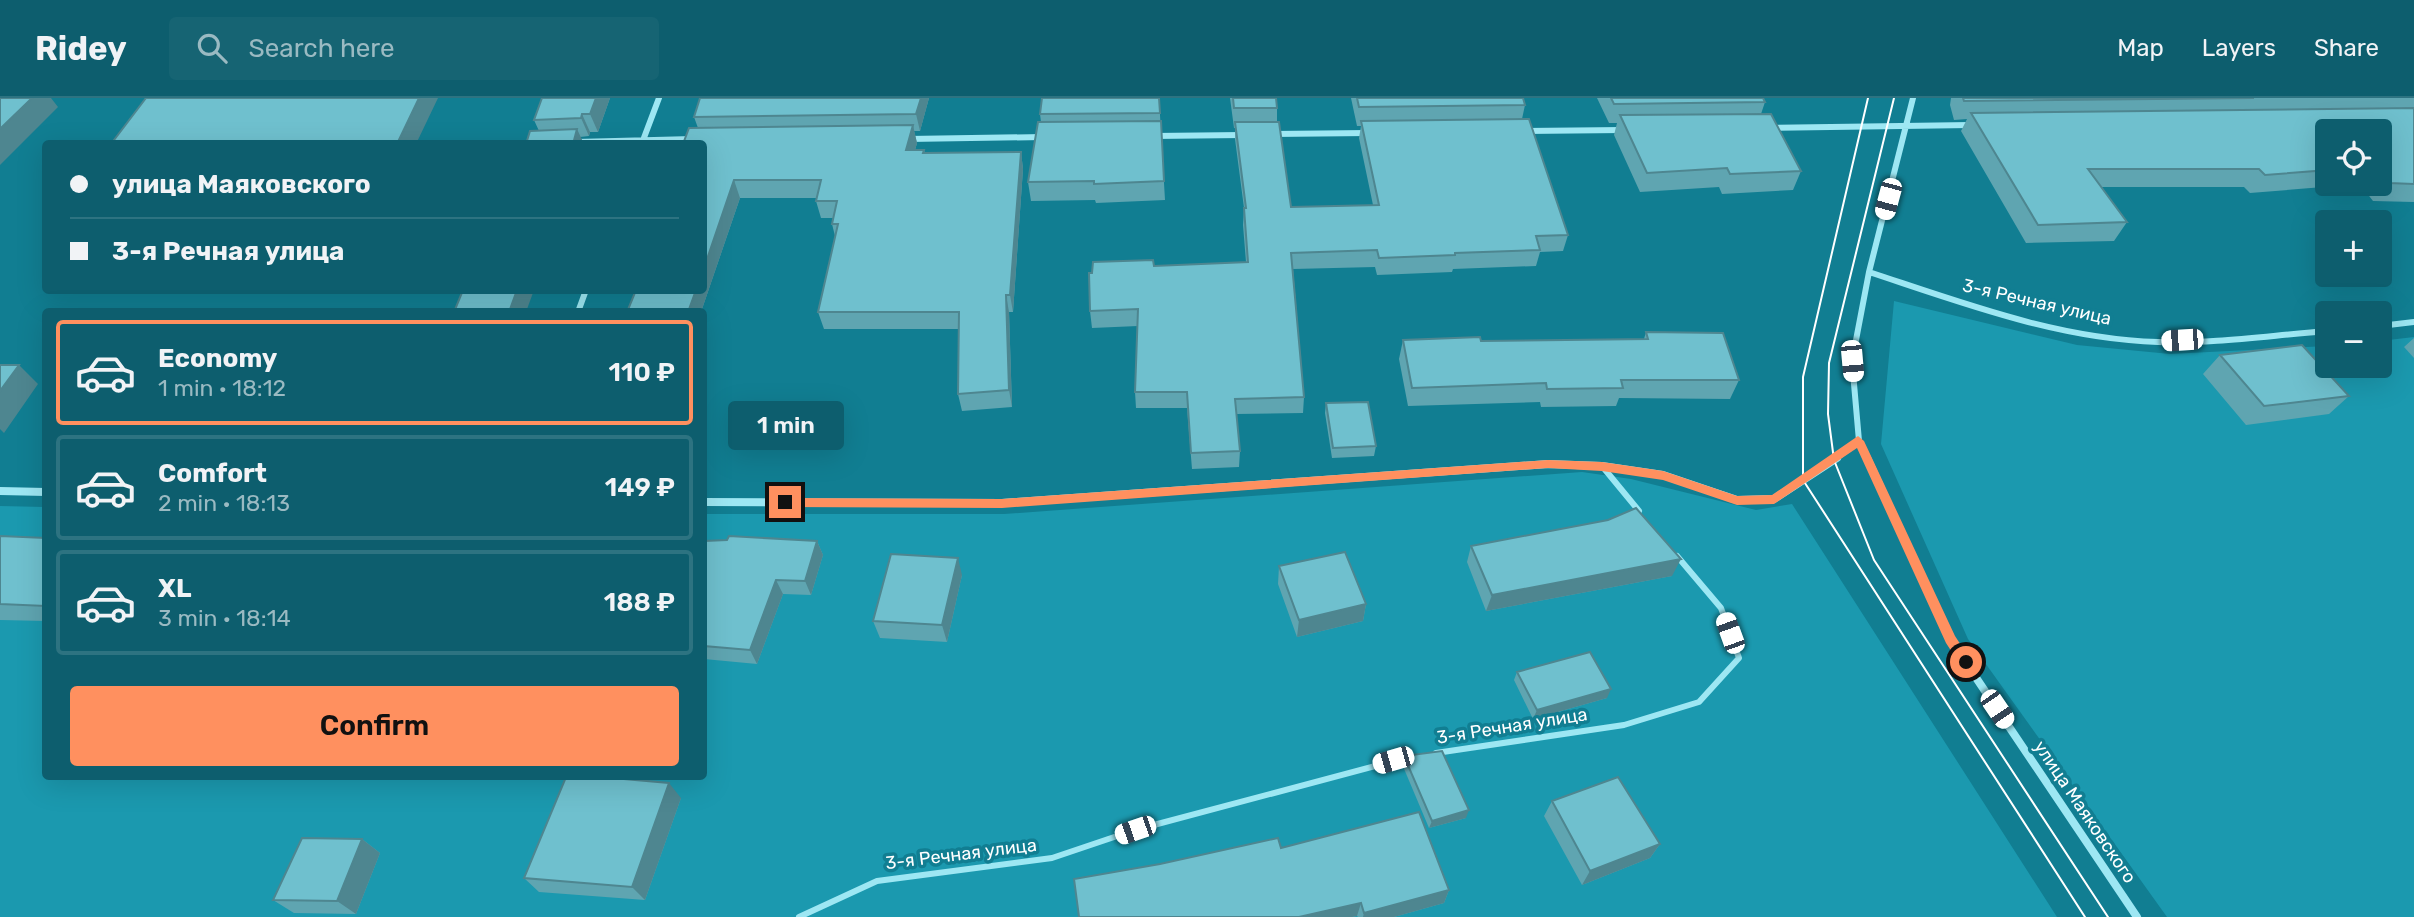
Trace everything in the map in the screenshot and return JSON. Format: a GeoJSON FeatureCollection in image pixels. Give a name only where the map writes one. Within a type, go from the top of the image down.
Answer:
{"type":"FeatureCollection","features":[{"type":"Feature","properties":{"kind":"street"},"geometry":{"type":"LineString","coordinates":[[642,140],[659,98]]}},
{"type":"Feature","properties":{"kind":"street","name":"улица Маяковского"},"geometry":{"type":"LineString","coordinates":[[1913,98],[1869,272],[1852,361],[1858,441],[1950,639],[2137,917]]}},
{"type":"Feature","properties":{"kind":"street"},"geometry":{"type":"LineString","coordinates":[[1763,128],[1975,125]]}},
{"type":"Feature","properties":{"kind":"street"},"geometry":{"type":"LineString","coordinates":[[1513,131],[1638,130]]}},
{"type":"Feature","properties":{"kind":"street"},"geometry":{"type":"LineString","coordinates":[[1263,134],[1374,133]]}},
{"type":"Feature","properties":{"kind":"street"},"geometry":{"type":"LineString","coordinates":[[1151,136],[1249,135]]}},
{"type":"Feature","properties":{"kind":"street"},"geometry":{"type":"LineString","coordinates":[[901,139],[1054,137]]}},
{"type":"Feature","properties":{"kind":"street"},"geometry":{"type":"LineString","coordinates":[[670,140],[697,139]]}},
{"type":"Feature","properties":{"kind":"street","name":"3-я Речная улица"},"geometry":{"type":"LineString","coordinates":[[1869,272],[1988,310],[2084,334],[2157,342],[2315,332]]}},
{"type":"Feature","properties":{"kind":"street"},"geometry":{"type":"LineString","coordinates":[[2392,325],[2414,322]]}},
{"type":"Feature","properties":{"kind":"street"},"geometry":{"type":"LineString","coordinates":[[707,502],[1002,503],[1548,464],[1602,467],[1663,475],[1737,500],[1774,499],[1858,441]]}},
{"type":"Feature","properties":{"kind":"street"},"geometry":{"type":"LineString","coordinates":[[0,491],[42,492]]}},
{"type":"Feature","properties":{"kind":"lane"},"geometry":{"type":"LineString","coordinates":[[1602,467],[1644,517]]}},
{"type":"Feature","properties":{"kind":"lane","name":"3-я Речная улица"},"geometry":{"type":"LineString","coordinates":[[1434,754],[1624,725],[1699,702],[1739,658],[1721,608],[1670,547]]}},
{"type":"Feature","properties":{"kind":"lane","name":"3-я Речная улица"},"geometry":{"type":"LineString","coordinates":[[799,917],[877,881],[1052,858],[1135,830],[1393,760],[1420,756]]}},
{"type":"Feature","properties":{"kind":"shaded area"},"geometry":{"type":"Polygon","coordinates":[[[1894,301],[2077,345],[2170,354],[2315,347],[2315,378],[2392,378],[2392,340],[2414,337],[2414,917],[2167,917],[1968,639],[1881,444],[1894,301]]]}},
{"type":"Feature","properties":{"kind":"shaded area"},"geometry":{"type":"Polygon","coordinates":[[[1582,472],[1631,479],[1756,510],[1792,504],[2057,917],[0,917],[0,506],[42,507],[42,780],[707,780],[707,514],[1004,514],[1582,472]]]}},
{"type":"Feature","properties":{"kind":"building"},"geometry":{"type":"Polygon","coordinates":[[[0,98],[32,98],[0,129],[0,98]]]}},
{"type":"Feature","properties":{"kind":"building"},"geometry":{"type":"Polygon","coordinates":[[[146,98],[419,98],[399,140],[114,140],[146,98]]]}},
{"type":"Feature","properties":{"kind":"building"},"geometry":{"type":"Polygon","coordinates":[[[542,98],[596,98],[590,114],[582,114],[581,118],[534,120],[542,98]]]}},
{"type":"Feature","properties":{"kind":"building"},"geometry":{"type":"Polygon","coordinates":[[[700,98],[921,98],[916,114],[694,117],[700,98]]]}},
{"type":"Feature","properties":{"kind":"building"},"geometry":{"type":"Polygon","coordinates":[[[1042,98],[1159,98],[1160,113],[1040,114],[1042,98]]]}},
{"type":"Feature","properties":{"kind":"building"},"geometry":{"type":"Polygon","coordinates":[[[1233,98],[1276,98],[1277,108],[1234,108],[1233,98]]]}},
{"type":"Feature","properties":{"kind":"building"},"geometry":{"type":"Polygon","coordinates":[[[1357,98],[1523,98],[1525,105],[1359,107],[1357,98]]]}},
{"type":"Feature","properties":{"kind":"building"},"geometry":{"type":"Polygon","coordinates":[[[1611,98],[1763,98],[1765,102],[1614,104],[1611,98]]]}},
{"type":"Feature","properties":{"kind":"building"},"geometry":{"type":"Polygon","coordinates":[[[1963,98],[2254,98],[1964,101],[1963,98]]]}},
{"type":"Feature","properties":{"kind":"building"},"geometry":{"type":"Polygon","coordinates":[[[2414,108],[2414,184],[2392,183],[2392,119],[2315,119],[2315,171],[2265,175],[2259,169],[2088,169],[2127,222],[2038,225],[1971,113],[2414,108]]]}},
{"type":"Feature","properties":{"kind":"building"},"geometry":{"type":"Polygon","coordinates":[[[1771,114],[1801,171],[1730,174],[1727,168],[1647,173],[1620,115],[1771,114]]]}},
{"type":"Feature","properties":{"kind":"building"},"geometry":{"type":"Polygon","coordinates":[[[1529,119],[1568,235],[1536,236],[1540,250],[1379,258],[1377,250],[1291,253],[1304,397],[1235,399],[1240,451],[1191,453],[1187,392],[1135,392],[1138,309],[1090,311],[1089,273],[1092,273],[1093,262],[1153,260],[1154,266],[1248,262],[1246,208],[1235,122],[1279,122],[1291,207],[1379,205],[1361,121],[1529,119]]]}},
{"type":"Feature","properties":{"kind":"building"},"geometry":{"type":"Polygon","coordinates":[[[1161,121],[1164,181],[1094,184],[1094,181],[1028,182],[1038,122],[1161,121]]]}},
{"type":"Feature","properties":{"kind":"building"},"geometry":{"type":"Polygon","coordinates":[[[913,125],[906,150],[924,150],[923,153],[1021,152],[1010,295],[1006,295],[1009,390],[958,394],[959,312],[818,312],[838,224],[832,224],[837,201],[816,201],[821,180],[734,180],[707,259],[707,140],[684,140],[689,128],[913,125]]]}},
{"type":"Feature","properties":{"kind":"building"},"geometry":{"type":"Polygon","coordinates":[[[577,129],[574,140],[527,140],[530,131],[577,129]]]}},
{"type":"Feature","properties":{"kind":"building"},"geometry":{"type":"Polygon","coordinates":[[[461,294],[516,294],[510,308],[456,308],[461,294]]]}},
{"type":"Feature","properties":{"kind":"building"},"geometry":{"type":"Polygon","coordinates":[[[634,294],[695,294],[689,308],[629,308],[634,294]]]}},
{"type":"Feature","properties":{"kind":"building"},"geometry":{"type":"Polygon","coordinates":[[[1646,332],[1723,333],[1739,380],[1621,380],[1623,388],[1547,389],[1546,383],[1412,388],[1403,340],[1480,337],[1481,341],[1648,339],[1646,332]]]}},
{"type":"Feature","properties":{"kind":"building"},"geometry":{"type":"Polygon","coordinates":[[[2302,345],[2315,359],[2315,378],[2332,378],[2349,396],[2264,406],[2220,355],[2302,345]]]}},
{"type":"Feature","properties":{"kind":"building"},"geometry":{"type":"Polygon","coordinates":[[[0,365],[19,365],[0,391],[0,365]]]}},
{"type":"Feature","properties":{"kind":"building"},"geometry":{"type":"Polygon","coordinates":[[[1368,402],[1376,446],[1333,448],[1326,403],[1368,402]]]}},
{"type":"Feature","properties":{"kind":"building"},"geometry":{"type":"Polygon","coordinates":[[[1636,508],[1681,559],[1492,595],[1471,546],[1608,520],[1636,508]]]}},
{"type":"Feature","properties":{"kind":"building"},"geometry":{"type":"Polygon","coordinates":[[[0,536],[42,538],[42,606],[0,604],[0,536]]]}},
{"type":"Feature","properties":{"kind":"building"},"geometry":{"type":"Polygon","coordinates":[[[729,536],[817,541],[805,581],[776,580],[750,650],[707,646],[707,541],[727,540],[729,536]]]}},
{"type":"Feature","properties":{"kind":"building"},"geometry":{"type":"Polygon","coordinates":[[[1345,552],[1366,604],[1299,620],[1279,566],[1345,552]]]}},
{"type":"Feature","properties":{"kind":"building"},"geometry":{"type":"Polygon","coordinates":[[[891,554],[958,558],[942,625],[873,621],[891,554]]]}},
{"type":"Feature","properties":{"kind":"building"},"geometry":{"type":"Polygon","coordinates":[[[1590,652],[1611,689],[1537,710],[1517,672],[1590,652]]]}},
{"type":"Feature","properties":{"kind":"building"},"geometry":{"type":"Polygon","coordinates":[[[1442,751],[1469,810],[1432,821],[1404,756],[1442,751]]]}},
{"type":"Feature","properties":{"kind":"building"},"geometry":{"type":"Polygon","coordinates":[[[1618,777],[1660,844],[1590,871],[1552,801],[1618,777]]]}},
{"type":"Feature","properties":{"kind":"building"},"geometry":{"type":"Polygon","coordinates":[[[565,780],[669,783],[632,887],[524,878],[565,780]]]}},
{"type":"Feature","properties":{"kind":"building"},"geometry":{"type":"Polygon","coordinates":[[[1419,812],[1449,890],[1364,913],[1361,903],[1299,917],[1079,917],[1074,879],[1160,864],[1278,838],[1281,848],[1419,812]]]}},
{"type":"Feature","properties":{"kind":"building"},"geometry":{"type":"Polygon","coordinates":[[[302,838],[362,839],[337,901],[273,900],[302,838]]]}},
{"type":"Feature","properties":{"kind":"tram line"},"geometry":{"type":"LineString","coordinates":[[1868,98],[1803,377],[1803,480],[2085,917]]}},
{"type":"Feature","properties":{"kind":"tram line"},"geometry":{"type":"LineString","coordinates":[[1894,98],[1829,363],[1828,414],[1834,460],[1874,560],[2108,917]]}},
{"type":"Feature","properties":{"kind":"route"},"geometry":{"type":"LineString","coordinates":[[785,502],[1002,503],[1548,464],[1602,467],[1663,475],[1737,500],[1774,499],[1858,441],[1950,639],[1966,662]]}}]}
